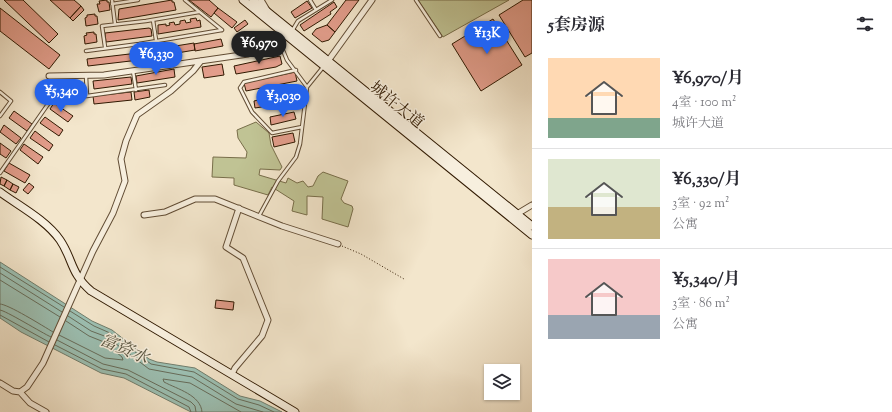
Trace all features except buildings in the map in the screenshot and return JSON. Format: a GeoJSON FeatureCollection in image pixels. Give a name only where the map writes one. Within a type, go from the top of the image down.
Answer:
{"type":"FeatureCollection","features":[{"type":"Feature","properties":{"kind":"main road","name":"城许大道"},"geometry":{"type":"LineString","coordinates":[[243,0],[289,33],[532,234]]}},
{"type":"Feature","properties":{"kind":"main road","name":"城许大道"},"geometry":{"type":"LineString","coordinates":[[253,0],[268,12],[289,33]]}},
{"type":"Feature","properties":{"kind":"main road","name":"城许大道"},"geometry":{"type":"LineString","coordinates":[[326,64],[532,226]]}},
{"type":"Feature","properties":{"kind":"main road"},"geometry":{"type":"LineString","coordinates":[[0,192],[56,235],[60,240],[74,272],[91,291],[295,412]]}},
{"type":"Feature","properties":{"kind":"street"},"geometry":{"type":"LineString","coordinates":[[262,0],[268,12]]}},
{"type":"Feature","properties":{"kind":"street"},"geometry":{"type":"LineString","coordinates":[[326,64],[372,0]]}},
{"type":"Feature","properties":{"kind":"street"},"geometry":{"type":"LineString","coordinates":[[49,76],[86,76],[133,71],[248,54],[274,43],[289,33]]}},
{"type":"Feature","properties":{"kind":"street"},"geometry":{"type":"LineString","coordinates":[[20,392],[27,387],[42,363],[113,213],[125,181],[121,159],[137,115],[171,91],[193,71],[201,61]]}},
{"type":"Feature","properties":{"kind":"street"},"geometry":{"type":"LineString","coordinates":[[144,215],[164,212],[200,198],[220,200],[259,216],[338,244]]}},
{"type":"Feature","properties":{"kind":"street"},"geometry":{"type":"LineString","coordinates":[[517,214],[532,205]]}},
{"type":"Feature","properties":{"kind":"street"},"geometry":{"type":"LineString","coordinates":[[232,374],[235,368],[262,336],[268,320],[243,258],[226,247],[239,208]]}},
{"type":"Feature","properties":{"kind":"street"},"geometry":{"type":"LineString","coordinates":[[0,383],[12,391],[20,392],[30,403],[46,412]]}},
{"type":"Feature","properties":{"kind":"lane"},"geometry":{"type":"LineString","coordinates":[[112,0],[115,24]]}},
{"type":"Feature","properties":{"kind":"lane"},"geometry":{"type":"LineString","coordinates":[[112,4],[138,0]]}},
{"type":"Feature","properties":{"kind":"lane"},"geometry":{"type":"LineString","coordinates":[[86,51],[222,30],[185,0]]}},
{"type":"Feature","properties":{"kind":"lane"},"geometry":{"type":"LineString","coordinates":[[310,0],[316,10]]}},
{"type":"Feature","properties":{"kind":"lane"},"geometry":{"type":"LineString","coordinates":[[289,33],[298,21],[332,0]]}},
{"type":"Feature","properties":{"kind":"lane"},"geometry":{"type":"LineString","coordinates":[[416,0],[440,36]]}},
{"type":"Feature","properties":{"kind":"lane"},"geometry":{"type":"LineString","coordinates":[[105,47],[102,26],[153,20],[199,12]]}},
{"type":"Feature","properties":{"kind":"lane"},"geometry":{"type":"LineString","coordinates":[[153,20],[160,67]]}},
{"type":"Feature","properties":{"kind":"lane"},"geometry":{"type":"LineString","coordinates":[[274,43],[282,48],[287,60],[296,70],[307,87]]}},
{"type":"Feature","properties":{"kind":"lane"},"geometry":{"type":"LineString","coordinates":[[259,216],[278,180],[296,157],[300,144],[307,87],[316,74],[326,64]]}},
{"type":"Feature","properties":{"kind":"lane"},"geometry":{"type":"LineString","coordinates":[[296,70],[244,82],[240,88],[252,112],[272,133],[302,127]]}},
{"type":"Feature","properties":{"kind":"lane"},"geometry":{"type":"LineString","coordinates":[[133,71],[136,90]]}},
{"type":"Feature","properties":{"kind":"lane"},"geometry":{"type":"LineString","coordinates":[[86,76],[87,96]]}},
{"type":"Feature","properties":{"kind":"lane"},"geometry":{"type":"LineString","coordinates":[[0,173],[53,97],[87,96],[165,85]]}},
{"type":"Feature","properties":{"kind":"lane"},"geometry":{"type":"LineString","coordinates":[[0,92],[11,101],[0,116]]}},
{"type":"Feature","properties":{"kind":"path"},"geometry":{"type":"LineString","coordinates":[[338,244],[361,254],[404,279]]}},
{"type":"Feature","properties":{"kind":"green space"},"geometry":{"type":"Polygon","coordinates":[[[418,0],[509,0],[443,37],[418,0]]]}},
{"type":"Feature","properties":{"kind":"green space"},"geometry":{"type":"Polygon","coordinates":[[[256,122],[269,133],[271,145],[282,167],[280,170],[260,169],[259,175],[286,183],[288,178],[297,183],[303,181],[308,187],[313,186],[318,176],[323,172],[348,181],[341,199],[344,203],[352,206],[353,209],[348,227],[322,219],[323,197],[307,196],[307,215],[292,211],[294,201],[272,187],[268,195],[234,185],[234,178],[212,177],[213,157],[246,158],[247,152],[238,138],[237,130],[256,122]]]}},
{"type":"Feature","properties":{"kind":"water","name":"富资水"},"geometry":{"type":"Polygon","coordinates":[[[0,262],[92,321],[112,330],[149,359],[157,362],[195,368],[240,396],[260,401],[282,412],[191,412],[124,378],[101,373],[21,332],[0,318],[0,262]]]}}]}
